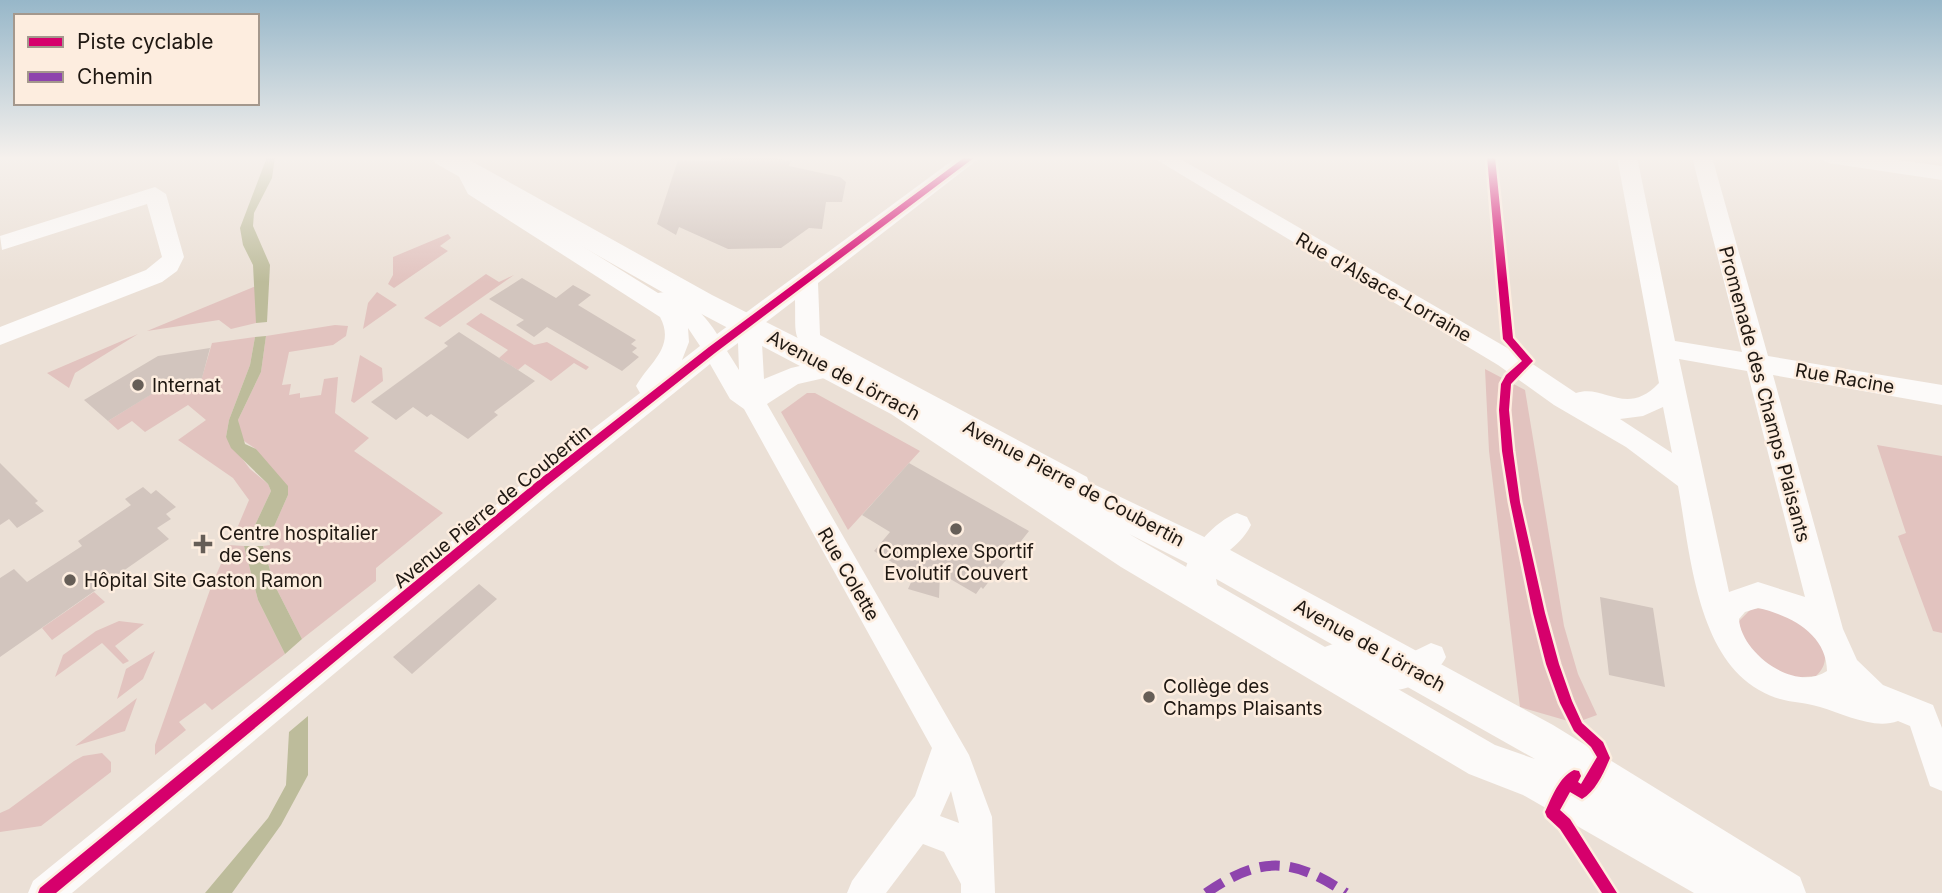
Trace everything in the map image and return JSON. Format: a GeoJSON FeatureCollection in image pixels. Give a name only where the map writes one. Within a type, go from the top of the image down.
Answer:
{"type":"FeatureCollection","features":[{"type":"Feature","properties":{"kind":"main road","name":"Avenue de Lörrach"},"geometry":{"type":"LineString","coordinates":[[513,199],[939,427],[1208,556],[1421,663],[1784,893]]}},
{"type":"Feature","properties":{"kind":"main road","name":"Avenue de Lörrach"},"geometry":{"type":"LineString","coordinates":[[939,427],[1134,556],[1340,677],[1483,760],[1536,780],[1737,893]]}},
{"type":"Feature","properties":{"kind":"street"},"geometry":{"type":"LineString","coordinates":[[1,243],[140,199]]}},
{"type":"Feature","properties":{"kind":"street"},"geometry":{"type":"LineString","coordinates":[[0,336],[154,276],[169,266],[173,257],[156,199]]}},
{"type":"Feature","properties":{"kind":"street","name":"Avenue Pierre de Coubertin"},"geometry":{"type":"LineString","coordinates":[[491,199],[669,311],[676,324],[677,338],[667,369],[544,482]]}},
{"type":"Feature","properties":{"kind":"street","name":"Avenue Pierre de Coubertin"},"geometry":{"type":"LineString","coordinates":[[45,893],[544,482],[712,350],[749,325],[915,199]]}},
{"type":"Feature","properties":{"kind":"street","name":"Rue d'Alsace-Lorraine"},"geometry":{"type":"LineString","coordinates":[[1233,199],[1533,375],[1599,407],[1625,410],[1662,398],[1671,386]]}},
{"type":"Feature","properties":{"kind":"street"},"geometry":{"type":"LineString","coordinates":[[1635,199],[1691,481],[1724,630],[1730,645],[1754,673],[1790,690],[1819,692],[1855,704],[1932,718],[1942,775]]}},
{"type":"Feature","properties":{"kind":"street","name":"Promenade des Champs Plaisants"},"geometry":{"type":"LineString","coordinates":[[1713,199],[1829,631],[1842,656],[1843,667],[1872,695],[1932,718]]}},
{"type":"Feature","properties":{"kind":"street","name":"Rue Colette"},"geometry":{"type":"LineString","coordinates":[[606,250],[617,269],[696,320],[739,392],[753,402],[948,746],[971,793],[980,849],[978,888]]}},
{"type":"Feature","properties":{"kind":"street","name":"Avenue Pierre de Coubertin"},"geometry":{"type":"LineString","coordinates":[[806,279],[808,339],[1208,556]]}},
{"type":"Feature","properties":{"kind":"street","name":"Rue Colette"},"geometry":{"type":"LineString","coordinates":[[749,325],[753,402]]}},
{"type":"Feature","properties":{"kind":"street","name":"Rue Racine"},"geometry":{"type":"LineString","coordinates":[[1665,348],[1942,395]]}},
{"type":"Feature","properties":{"kind":"street"},"geometry":{"type":"LineString","coordinates":[[753,402],[768,387],[790,375],[833,368]]}},
{"type":"Feature","properties":{"kind":"street","name":"Rue d'Alsace-Lorraine"},"geometry":{"type":"LineString","coordinates":[[1533,375],[1563,398],[1635,440],[1691,481]]}},
{"type":"Feature","properties":{"kind":"street"},"geometry":{"type":"LineString","coordinates":[[1237,525],[1208,556],[1199,574],[1211,600],[1274,623],[1350,668],[1397,676],[1421,663]]}},
{"type":"Feature","properties":{"kind":"street","name":"Promenade des Champs Plaisants"},"geometry":{"type":"LineString","coordinates":[[1724,630],[1724,616],[1731,605],[1742,598],[1758,596],[1796,606],[1829,631]]}},
{"type":"Feature","properties":{"kind":"street"},"geometry":{"type":"LineString","coordinates":[[1819,692],[1840,679],[1843,667]]}},
{"type":"Feature","properties":{"kind":"street"},"geometry":{"type":"LineString","coordinates":[[864,893],[917,825],[936,793],[948,746]]}},
{"type":"Feature","properties":{"kind":"street"},"geometry":{"type":"LineString","coordinates":[[917,825],[956,839],[978,888]]}},
{"type":"Feature","properties":{"kind":"shaded area"},"geometry":{"type":"Polygon","coordinates":[[[251,199],[261,199],[254,213],[253,226],[270,265],[267,322],[256,323],[253,265],[243,245],[240,228],[251,199]]]}},
{"type":"Feature","properties":{"kind":"shaded area"},"geometry":{"type":"Polygon","coordinates":[[[448,234],[451,238],[440,246],[448,251],[394,288],[388,284],[393,275],[393,257],[448,234]]]}},
{"type":"Feature","properties":{"kind":"shaded area"},"geometry":{"type":"Polygon","coordinates":[[[486,274],[499,282],[514,275],[440,327],[424,318],[486,274]]]}},
{"type":"Feature","properties":{"kind":"shaded area"},"geometry":{"type":"Polygon","coordinates":[[[256,286],[256,323],[231,329],[219,320],[147,331],[256,286]]]}},
{"type":"Feature","properties":{"kind":"shaded area"},"geometry":{"type":"Polygon","coordinates":[[[377,292],[397,305],[363,329],[368,303],[377,292]]]}},
{"type":"Feature","properties":{"kind":"shaded area"},"geometry":{"type":"Polygon","coordinates":[[[481,313],[534,345],[547,342],[589,367],[586,370],[574,363],[551,381],[525,364],[518,370],[499,358],[508,350],[466,324],[481,313]]]}},
{"type":"Feature","properties":{"kind":"shaded area"},"geometry":{"type":"Polygon","coordinates":[[[335,325],[348,326],[346,336],[333,345],[289,352],[282,385],[291,384],[289,395],[300,393],[300,398],[321,395],[324,379],[338,377],[335,413],[369,438],[354,451],[443,513],[376,568],[376,581],[302,639],[274,584],[263,546],[270,545],[269,538],[288,495],[256,449],[241,439],[238,420],[261,372],[266,336],[335,325]]]}},
{"type":"Feature","properties":{"kind":"shaded area"},"geometry":{"type":"Polygon","coordinates":[[[138,334],[75,373],[69,388],[47,373],[138,334]]]}},
{"type":"Feature","properties":{"kind":"shaded area"},"geometry":{"type":"Polygon","coordinates":[[[266,336],[261,372],[238,420],[245,444],[256,449],[288,486],[288,495],[269,538],[249,538],[271,491],[268,484],[231,448],[226,437],[229,420],[250,365],[255,337],[266,336]]]}},
{"type":"Feature","properties":{"kind":"shaded area"},"geometry":{"type":"Polygon","coordinates":[[[255,337],[250,365],[229,420],[226,437],[250,469],[268,484],[271,491],[249,538],[233,538],[249,500],[233,478],[178,440],[206,420],[188,405],[145,432],[132,421],[118,430],[108,421],[161,388],[170,395],[198,391],[212,343],[255,337]]]}},
{"type":"Feature","properties":{"kind":"shaded area"},"geometry":{"type":"Polygon","coordinates":[[[360,355],[382,368],[383,381],[354,403],[351,401],[360,355]]]}},
{"type":"Feature","properties":{"kind":"shaded area"},"geometry":{"type":"Polygon","coordinates":[[[1485,369],[1525,390],[1564,626],[1578,674],[1597,715],[1575,723],[1520,707],[1489,451],[1485,369]]]}},
{"type":"Feature","properties":{"kind":"shaded area"},"geometry":{"type":"Polygon","coordinates":[[[807,393],[815,393],[920,451],[848,530],[781,412],[807,393]]]}},
{"type":"Feature","properties":{"kind":"shaded area"},"geometry":{"type":"Polygon","coordinates":[[[1877,445],[1942,456],[1942,633],[1933,631],[1898,536],[1906,533],[1877,445]]]}},
{"type":"Feature","properties":{"kind":"shaded area"},"geometry":{"type":"Polygon","coordinates":[[[229,545],[244,546],[258,600],[285,654],[212,710],[205,703],[179,722],[186,730],[155,755],[155,745],[211,587],[229,545]]]}},
{"type":"Feature","properties":{"kind":"shaded area"},"geometry":{"type":"Polygon","coordinates":[[[244,546],[263,546],[274,584],[302,639],[285,654],[258,600],[244,546]]]}},
{"type":"Feature","properties":{"kind":"shaded area"},"geometry":{"type":"Polygon","coordinates":[[[94,592],[105,602],[52,640],[42,628],[94,592]]]}},
{"type":"Feature","properties":{"kind":"shaded area"},"geometry":{"type":"Polygon","coordinates":[[[1763,608],[1800,623],[1820,643],[1825,654],[1824,665],[1816,676],[1789,678],[1750,655],[1738,622],[1751,609],[1763,608]]]}},
{"type":"Feature","properties":{"kind":"shaded area"},"geometry":{"type":"Polygon","coordinates":[[[119,621],[144,624],[115,646],[129,661],[123,664],[102,643],[55,677],[63,655],[96,631],[119,621]]]}},
{"type":"Feature","properties":{"kind":"shaded area"},"geometry":{"type":"Polygon","coordinates":[[[155,651],[143,679],[117,699],[126,669],[155,651]]]}},
{"type":"Feature","properties":{"kind":"shaded area"},"geometry":{"type":"Polygon","coordinates":[[[137,698],[125,731],[75,746],[137,698]]]}},
{"type":"Feature","properties":{"kind":"shaded area"},"geometry":{"type":"Polygon","coordinates":[[[308,716],[308,775],[281,825],[232,893],[205,893],[268,818],[286,785],[289,732],[308,716]]]}},
{"type":"Feature","properties":{"kind":"shaded area"},"geometry":{"type":"Polygon","coordinates":[[[102,753],[111,762],[111,772],[41,826],[0,832],[0,813],[74,761],[83,756],[102,753]]]}},
{"type":"Feature","properties":{"kind":"building"},"geometry":{"type":"Polygon","coordinates":[[[665,199],[843,199],[842,202],[826,202],[822,229],[809,228],[781,248],[728,249],[679,227],[676,235],[657,224],[665,199]]]}},
{"type":"Feature","properties":{"kind":"building"},"geometry":{"type":"Polygon","coordinates":[[[522,278],[556,298],[573,285],[591,295],[578,305],[636,340],[631,344],[637,348],[632,352],[639,357],[622,371],[547,327],[534,337],[516,325],[524,320],[489,299],[522,278]]]}},
{"type":"Feature","properties":{"kind":"building"},"geometry":{"type":"Polygon","coordinates":[[[459,332],[535,381],[494,412],[498,415],[468,439],[431,414],[427,417],[413,407],[396,420],[371,402],[448,346],[444,343],[459,332]]]}},
{"type":"Feature","properties":{"kind":"building","name":"Internat"},"geometry":{"type":"Polygon","coordinates":[[[210,348],[202,378],[173,381],[108,421],[84,400],[158,356],[210,348]]]}},
{"type":"Feature","properties":{"kind":"building"},"geometry":{"type":"Polygon","coordinates":[[[0,463],[38,501],[35,503],[44,511],[17,528],[9,519],[0,525],[0,463]]]}},
{"type":"Feature","properties":{"kind":"building","name":"Complexe Sportif Evolutif Couvert"},"geometry":{"type":"Polygon","coordinates":[[[909,463],[1029,531],[983,589],[981,587],[976,594],[940,573],[939,598],[908,589],[914,576],[874,551],[890,532],[862,515],[909,463]]]}},
{"type":"Feature","properties":{"kind":"building","name":"Hôpital Site Gaston Ramon"},"geometry":{"type":"Polygon","coordinates":[[[143,487],[151,494],[156,490],[176,507],[166,514],[171,519],[157,528],[169,539],[0,657],[0,578],[14,569],[27,582],[82,546],[78,541],[131,505],[125,499],[143,487]]]}},
{"type":"Feature","properties":{"kind":"building"},"geometry":{"type":"Polygon","coordinates":[[[479,584],[497,599],[412,674],[393,657],[479,584]]]}},
{"type":"Feature","properties":{"kind":"building"},"geometry":{"type":"Polygon","coordinates":[[[1600,597],[1653,608],[1665,687],[1609,675],[1600,597]]]}},
{"type":"Feature","properties":{"kind":"marked path"},"geometry":{"type":"LineString","coordinates":[[1206,893],[1242,871],[1276,864],[1310,871],[1346,893]]}},
{"type":"Feature","properties":{"kind":"cycle path"},"geometry":{"type":"LineString","coordinates":[[45,893],[544,482],[712,350],[915,199]]}},
{"type":"Feature","properties":{"kind":"cycle path"},"geometry":{"type":"LineString","coordinates":[[1495,199],[1508,339],[1528,361],[1506,384],[1504,410],[1507,451],[1515,502],[1539,613],[1566,703],[1578,727],[1596,743],[1604,758],[1582,792],[1567,783]]}},
{"type":"Feature","properties":{"kind":"cycle path"},"geometry":{"type":"LineString","coordinates":[[1574,776],[1560,794],[1552,812],[1565,824],[1610,893]]}},
{"type":"Feature","properties":{"kind":"place","name":"Internat"},"geometry":{"type":"Point","coordinates":[138,385]}},
{"type":"Feature","properties":{"kind":"place","name":"Complexe Sportif Evolutif Couvert"},"geometry":{"type":"Point","coordinates":[956,529]}},
{"type":"Feature","properties":{"kind":"place","name":"Centre hospitalier de Sens"},"geometry":{"type":"Point","coordinates":[203,544]}},
{"type":"Feature","properties":{"kind":"place","name":"Hôpital Site Gaston Ramon"},"geometry":{"type":"Point","coordinates":[70,580]}},
{"type":"Feature","properties":{"kind":"place","name":"Collège des Champs Plaisants"},"geometry":{"type":"Point","coordinates":[1149,697]}}]}
